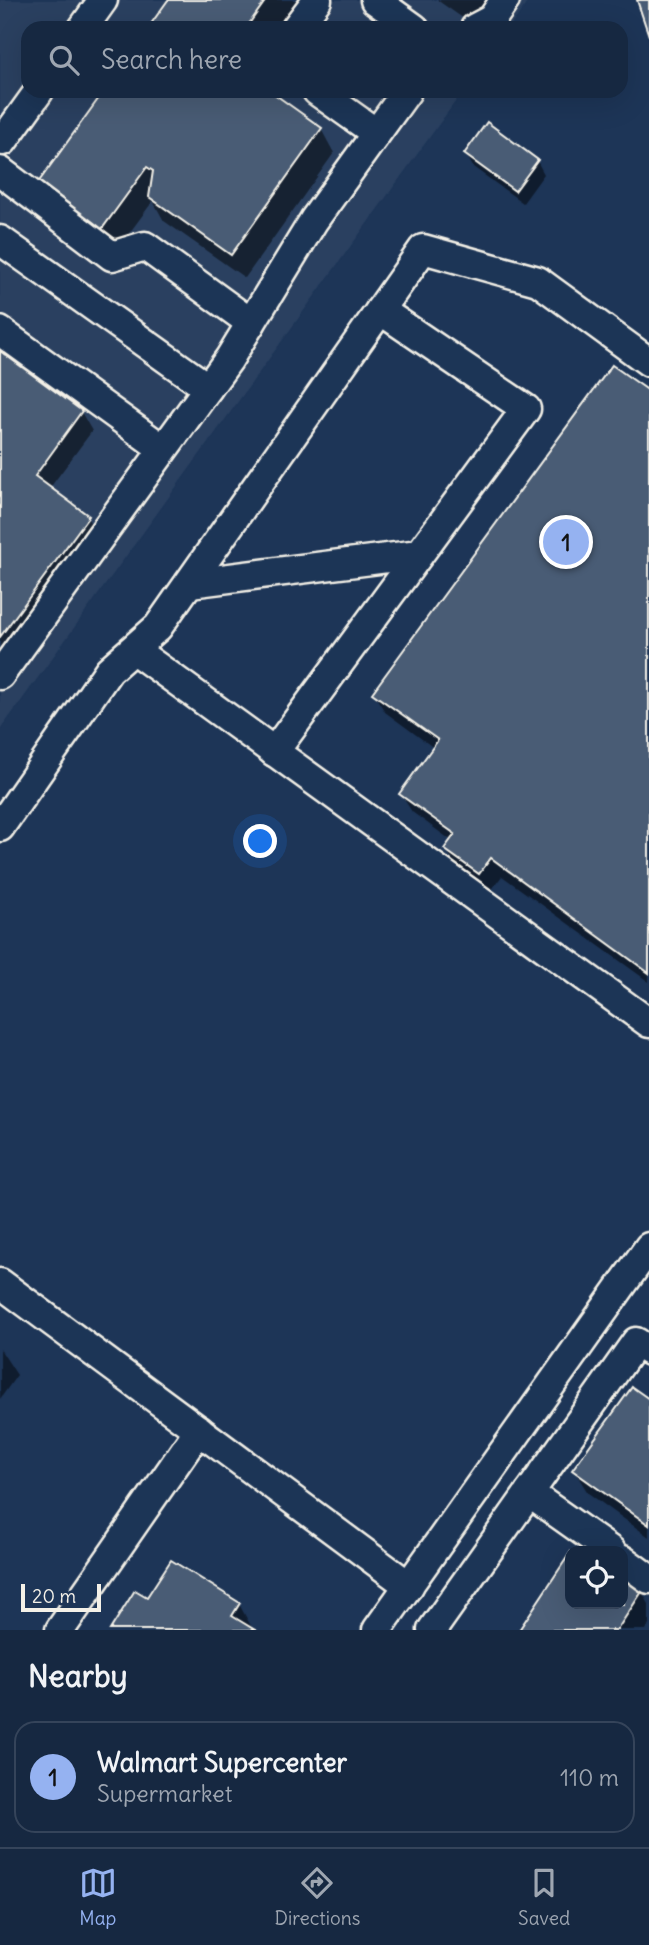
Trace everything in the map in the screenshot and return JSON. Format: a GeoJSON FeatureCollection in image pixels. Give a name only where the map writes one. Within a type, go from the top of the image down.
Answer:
{"type":"FeatureCollection","features":[{"type":"Feature","properties":{"kind":"lane"},"geometry":{"type":"LineString","coordinates":[[88,21],[103,0]]}},
{"type":"Feature","properties":{"kind":"lane"},"geometry":{"type":"LineString","coordinates":[[301,21],[317,0]]}},
{"type":"Feature","properties":{"kind":"lane"},"geometry":{"type":"LineString","coordinates":[[375,0],[404,21]]}},
{"type":"Feature","properties":{"kind":"lane"},"geometry":{"type":"LineString","coordinates":[[488,21],[505,0]]}},
{"type":"Feature","properties":{"kind":"lane"},"geometry":{"type":"LineString","coordinates":[[1,141],[34,98]]}},
{"type":"Feature","properties":{"kind":"lane"},"geometry":{"type":"LineString","coordinates":[[327,98],[376,133]]}},
{"type":"Feature","properties":{"kind":"lane"},"geometry":{"type":"LineString","coordinates":[[0,675],[208,388],[314,220],[402,98]]}},
{"type":"Feature","properties":{"kind":"lane"},"geometry":{"type":"LineString","coordinates":[[0,171],[112,256],[145,246],[251,323]]}},
{"type":"Feature","properties":{"kind":"lane"},"geometry":{"type":"LineString","coordinates":[[0,240],[208,388]]}},
{"type":"Feature","properties":{"kind":"lane"},"geometry":{"type":"LineString","coordinates":[[0,827],[109,670],[158,627],[423,249],[538,281],[649,362]]}},
{"type":"Feature","properties":{"kind":"lane"},"geometry":{"type":"LineString","coordinates":[[274,752],[526,409],[380,310]]}},
{"type":"Feature","properties":{"kind":"lane"},"geometry":{"type":"LineString","coordinates":[[0,331],[163,449]]}},
{"type":"Feature","properties":{"kind":"lane"},"geometry":{"type":"LineString","coordinates":[[190,583],[419,554]]}},
{"type":"Feature","properties":{"kind":"lane"},"geometry":{"type":"LineString","coordinates":[[134,650],[649,1023]]}},
{"type":"Feature","properties":{"kind":"lane"},"geometry":{"type":"LineString","coordinates":[[377,1630],[649,1247]]}},
{"type":"Feature","properties":{"kind":"lane"},"geometry":{"type":"LineString","coordinates":[[0,1283],[409,1586]]}},
{"type":"Feature","properties":{"kind":"lane"},"geometry":{"type":"LineString","coordinates":[[432,1630],[636,1342],[649,1351]]}},
{"type":"Feature","properties":{"kind":"lane"},"geometry":{"type":"LineString","coordinates":[[60,1630],[199,1430]]}},
{"type":"Feature","properties":{"kind":"lane"},"geometry":{"type":"LineString","coordinates":[[529,1493],[604,1546]]}},
{"type":"Feature","properties":{"kind":"lane"},"geometry":{"type":"LineString","coordinates":[[628,1563],[649,1578]]}},
{"type":"Feature","properties":{"kind":"shaded area"},"geometry":{"type":"Polygon","coordinates":[[[0,0],[529,0],[514,21],[21,21],[21,98],[458,98],[0,730],[0,0]]]}},
{"type":"Feature","properties":{"kind":"building"},"geometry":{"type":"Polygon","coordinates":[[[168,0],[266,0],[251,21],[153,21],[168,0]]]}},
{"type":"Feature","properties":{"kind":"building"},"geometry":{"type":"Polygon","coordinates":[[[637,0],[649,0],[649,36],[637,0]]]}},
{"type":"Feature","properties":{"kind":"building"},"geometry":{"type":"Polygon","coordinates":[[[99,98],[280,98],[322,128],[231,255],[149,197],[153,171],[147,167],[99,233],[35,187],[99,98]]]}},
{"type":"Feature","properties":{"kind":"building"},"geometry":{"type":"Polygon","coordinates":[[[487,122],[538,160],[515,191],[464,154],[487,122]]]}},
{"type":"Feature","properties":{"kind":"building"},"geometry":{"type":"Polygon","coordinates":[[[0,351],[82,411],[35,476],[89,516],[0,637],[0,351]]]}},
{"type":"Feature","properties":{"kind":"building"},"geometry":{"type":"Polygon","coordinates":[[[612,365],[649,391],[649,973],[491,858],[479,874],[444,849],[455,834],[399,794],[438,740],[372,693],[612,365]]]}},
{"type":"Feature","properties":{"kind":"building"},"geometry":{"type":"Polygon","coordinates":[[[632,1387],[649,1399],[649,1525],[572,1470],[632,1387]]]}},
{"type":"Feature","properties":{"kind":"building"},"geometry":{"type":"Polygon","coordinates":[[[171,1560],[240,1603],[232,1616],[255,1630],[110,1630],[135,1590],[147,1597],[171,1560]]]}},
{"type":"Feature","properties":{"kind":"building"},"geometry":{"type":"Polygon","coordinates":[[[565,1561],[565,1609],[628,1609],[628,1580],[643,1590],[617,1630],[519,1630],[565,1561]]]}},
{"type":"Feature","properties":{"kind":"place","name":"Walmart Supercenter"},"geometry":{"type":"Point","coordinates":[566,542]}}]}
